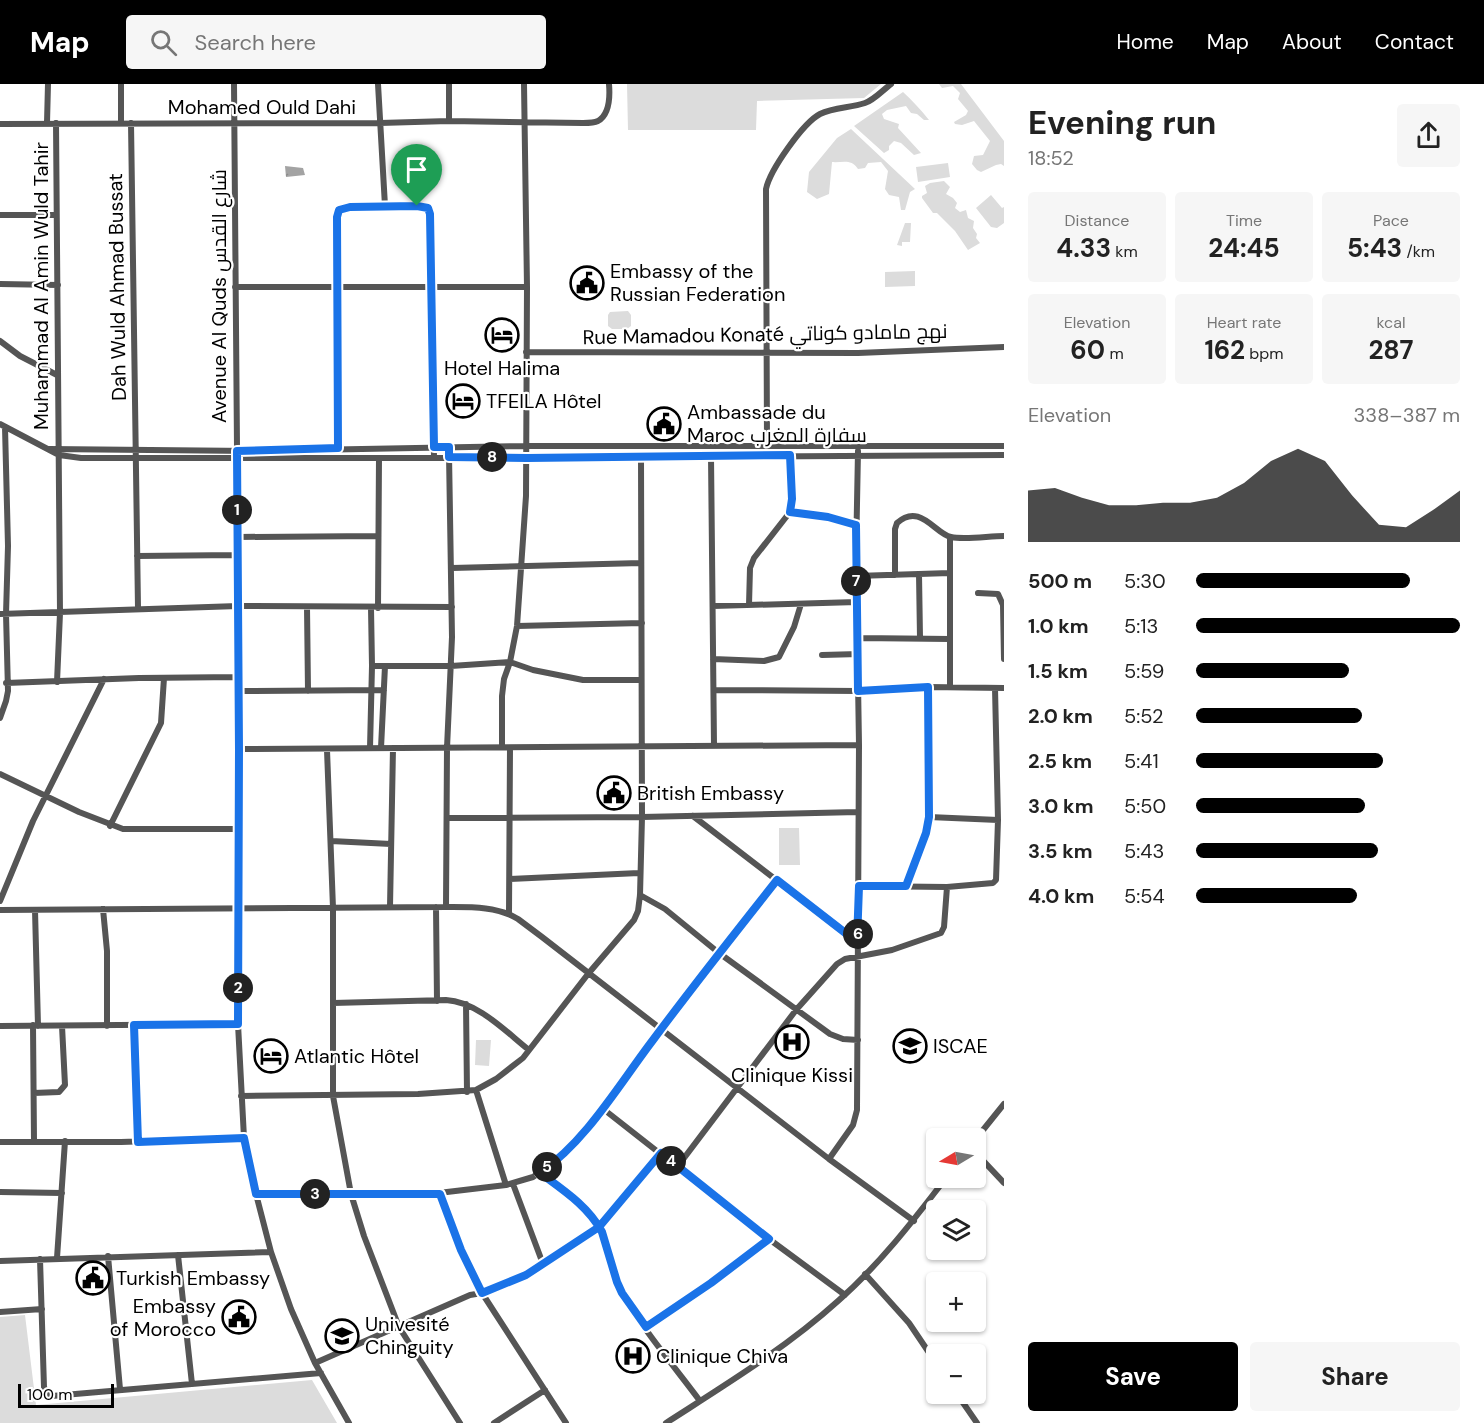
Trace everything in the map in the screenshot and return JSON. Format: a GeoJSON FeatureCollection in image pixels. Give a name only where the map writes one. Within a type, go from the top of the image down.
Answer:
{"type":"FeatureCollection","features":[{"type":"Feature","properties":{"kind":"street","name":"Muhammad Al Amin Wuld Tahir"},"geometry":{"type":"LineString","coordinates":[[48,84],[48,123]]}},
{"type":"Feature","properties":{"kind":"street"},"geometry":{"type":"LineString","coordinates":[[121,84],[121,123]]}},
{"type":"Feature","properties":{"kind":"street","name":"Avenue Al Quds شارع القدس"},"geometry":{"type":"LineString","coordinates":[[234,84],[239,691],[238,1024],[244,1138],[271,1252],[291,1309],[315,1363],[349,1423]]}},
{"type":"Feature","properties":{"kind":"street"},"geometry":{"type":"LineString","coordinates":[[378,84],[385,206]]}},
{"type":"Feature","properties":{"kind":"street"},"geometry":{"type":"LineString","coordinates":[[449,84],[449,121]]}},
{"type":"Feature","properties":{"kind":"street"},"geometry":{"type":"LineString","coordinates":[[502,747],[504,679],[517,626],[527,458],[524,84]]}},
{"type":"Feature","properties":{"kind":"street","name":"Mohamed Ould Dahi"},"geometry":{"type":"LineString","coordinates":[[0,124],[449,121],[583,123],[597,121],[606,112],[609,84]]}},
{"type":"Feature","properties":{"kind":"street"},"geometry":{"type":"LineString","coordinates":[[767,445],[766,189],[768,179],[779,161],[813,118],[826,112],[864,104],[891,84]]}},
{"type":"Feature","properties":{"kind":"street","name":"Muhammad Al Amin Wuld Tahir"},"geometry":{"type":"LineString","coordinates":[[56,123],[60,613],[57,682]]}},
{"type":"Feature","properties":{"kind":"street","name":"Dah Wuld Ahmad Bussat"},"geometry":{"type":"LineString","coordinates":[[131,123],[138,608]]}},
{"type":"Feature","properties":{"kind":"street"},"geometry":{"type":"LineString","coordinates":[[338,448],[337,217],[339,210],[350,207],[417,206],[428,208],[430,214],[434,457]]}},
{"type":"Feature","properties":{"kind":"street"},"geometry":{"type":"LineString","coordinates":[[0,215],[55,215]]}},
{"type":"Feature","properties":{"kind":"street"},"geometry":{"type":"LineString","coordinates":[[0,284],[58,285]]}},
{"type":"Feature","properties":{"kind":"street"},"geometry":{"type":"LineString","coordinates":[[236,287],[527,287]]}},
{"type":"Feature","properties":{"kind":"street"},"geometry":{"type":"LineString","coordinates":[[0,341],[20,356],[57,375]]}},
{"type":"Feature","properties":{"kind":"street","name":"Rue Mamadou Konaté نهج مامادو كوناتي"},"geometry":{"type":"LineString","coordinates":[[526,352],[766,354],[1004,347]]}},
{"type":"Feature","properties":{"kind":"street"},"geometry":{"type":"LineString","coordinates":[[0,718],[6,701],[3,614],[8,546],[3,426],[49,449],[81,458],[136,459],[338,448],[1004,446]]}},
{"type":"Feature","properties":{"kind":"street"},"geometry":{"type":"LineString","coordinates":[[829,1159],[855,1120],[859,886],[859,654],[856,576],[858,446]]}},
{"type":"Feature","properties":{"kind":"street"},"geometry":{"type":"LineString","coordinates":[[446,907],[447,748],[452,607],[449,447]]}},
{"type":"Feature","properties":{"kind":"street"},"geometry":{"type":"LineString","coordinates":[[59,452],[136,450],[379,458],[1004,455]]}},
{"type":"Feature","properties":{"kind":"street"},"geometry":{"type":"LineString","coordinates":[[749,605],[750,568],[754,558],[790,512],[792,499],[790,455]]}},
{"type":"Feature","properties":{"kind":"street"},"geometry":{"type":"LineString","coordinates":[[241,1096],[333,1096],[476,1090],[506,1071],[530,1050],[588,974],[634,920],[640,895],[642,817],[641,456]]}},
{"type":"Feature","properties":{"kind":"street"},"geometry":{"type":"LineString","coordinates":[[711,456],[714,746]]}},
{"type":"Feature","properties":{"kind":"street"},"geometry":{"type":"LineString","coordinates":[[370,748],[379,458]]}},
{"type":"Feature","properties":{"kind":"street"},"geometry":{"type":"LineString","coordinates":[[790,512],[828,517],[856,525]]}},
{"type":"Feature","properties":{"kind":"street"},"geometry":{"type":"LineString","coordinates":[[895,575],[895,529],[897,523],[906,518],[923,518],[950,537],[1004,536]]}},
{"type":"Feature","properties":{"kind":"street"},"geometry":{"type":"LineString","coordinates":[[238,537],[378,536]]}},
{"type":"Feature","properties":{"kind":"street"},"geometry":{"type":"LineString","coordinates":[[950,537],[950,687]]}},
{"type":"Feature","properties":{"kind":"street"},"geometry":{"type":"LineString","coordinates":[[137,556],[237,555]]}},
{"type":"Feature","properties":{"kind":"street"},"geometry":{"type":"LineString","coordinates":[[452,568],[641,563]]}},
{"type":"Feature","properties":{"kind":"street"},"geometry":{"type":"LineString","coordinates":[[856,576],[950,573]]}},
{"type":"Feature","properties":{"kind":"street"},"geometry":{"type":"LineString","coordinates":[[919,574],[920,638]]}},
{"type":"Feature","properties":{"kind":"street"},"geometry":{"type":"LineString","coordinates":[[978,592],[998,594],[1003,605],[1004,659]]}},
{"type":"Feature","properties":{"kind":"street"},"geometry":{"type":"LineString","coordinates":[[713,606],[857,603]]}},
{"type":"Feature","properties":{"kind":"street"},"geometry":{"type":"LineString","coordinates":[[713,659],[764,661],[779,657],[801,604]]}},
{"type":"Feature","properties":{"kind":"street"},"geometry":{"type":"LineString","coordinates":[[3,614],[238,606],[452,607]]}},
{"type":"Feature","properties":{"kind":"street"},"geometry":{"type":"LineString","coordinates":[[307,607],[308,691]]}},
{"type":"Feature","properties":{"kind":"street"},"geometry":{"type":"LineString","coordinates":[[517,626],[642,622]]}},
{"type":"Feature","properties":{"kind":"street"},"geometry":{"type":"LineString","coordinates":[[858,638],[950,639]]}},
{"type":"Feature","properties":{"kind":"street"},"geometry":{"type":"LineString","coordinates":[[822,655],[859,654]]}},
{"type":"Feature","properties":{"kind":"street"},"geometry":{"type":"LineString","coordinates":[[372,666],[451,666],[510,662],[534,670],[583,680],[641,680]]}},
{"type":"Feature","properties":{"kind":"street"},"geometry":{"type":"LineString","coordinates":[[381,748],[385,666]]}},
{"type":"Feature","properties":{"kind":"street"},"geometry":{"type":"LineString","coordinates":[[6,683],[238,677]]}},
{"type":"Feature","properties":{"kind":"street"},"geometry":{"type":"LineString","coordinates":[[110,826],[161,723],[164,678]]}},
{"type":"Feature","properties":{"kind":"street"},"geometry":{"type":"LineString","coordinates":[[0,900],[15,862],[104,679]]}},
{"type":"Feature","properties":{"kind":"street"},"geometry":{"type":"LineString","coordinates":[[714,690],[858,691],[928,687],[1004,688]]}},
{"type":"Feature","properties":{"kind":"street"},"geometry":{"type":"LineString","coordinates":[[906,886],[926,833],[929,817],[928,687]]}},
{"type":"Feature","properties":{"kind":"street"},"geometry":{"type":"LineString","coordinates":[[859,886],[947,887],[994,882],[998,820],[995,688]]}},
{"type":"Feature","properties":{"kind":"street"},"geometry":{"type":"LineString","coordinates":[[239,691],[384,690]]}},
{"type":"Feature","properties":{"kind":"street"},"geometry":{"type":"LineString","coordinates":[[239,749],[859,745]]}},
{"type":"Feature","properties":{"kind":"street"},"geometry":{"type":"LineString","coordinates":[[390,907],[393,748]]}},
{"type":"Feature","properties":{"kind":"street"},"geometry":{"type":"LineString","coordinates":[[509,914],[510,748]]}},
{"type":"Feature","properties":{"kind":"street"},"geometry":{"type":"LineString","coordinates":[[327,750],[333,908],[333,1096],[351,1194],[364,1236],[399,1327],[460,1423]]}},
{"type":"Feature","properties":{"kind":"street"},"geometry":{"type":"LineString","coordinates":[[0,774],[110,826],[132,830],[239,829]]}},
{"type":"Feature","properties":{"kind":"street"},"geometry":{"type":"LineString","coordinates":[[447,818],[642,817],[858,812]]}},
{"type":"Feature","properties":{"kind":"street"},"geometry":{"type":"LineString","coordinates":[[693,816],[857,942]]}},
{"type":"Feature","properties":{"kind":"street"},"geometry":{"type":"LineString","coordinates":[[929,817],[998,820]]}},
{"type":"Feature","properties":{"kind":"street"},"geometry":{"type":"LineString","coordinates":[[331,841],[391,844]]}},
{"type":"Feature","properties":{"kind":"street"},"geometry":{"type":"LineString","coordinates":[[510,879],[639,873]]}},
{"type":"Feature","properties":{"kind":"street"},"geometry":{"type":"LineString","coordinates":[[256,1194],[440,1194],[510,1184],[540,1173],[561,1158],[572,1146],[777,880]]}},
{"type":"Feature","properties":{"kind":"street"},"geometry":{"type":"LineString","coordinates":[[678,1166],[796,1010],[837,964],[845,959],[902,947],[941,933],[947,887]]}},
{"type":"Feature","properties":{"kind":"street"},"geometry":{"type":"LineString","coordinates":[[640,895],[665,909],[719,953],[830,1034],[843,1039],[858,1040]]}},
{"type":"Feature","properties":{"kind":"street"},"geometry":{"type":"LineString","coordinates":[[436,907],[437,1000]]}},
{"type":"Feature","properties":{"kind":"street"},"geometry":{"type":"LineString","coordinates":[[0,910],[446,907],[484,908],[509,914],[829,1159],[914,1221]]}},
{"type":"Feature","properties":{"kind":"street"},"geometry":{"type":"LineString","coordinates":[[103,909],[107,951],[107,1026]]}},
{"type":"Feature","properties":{"kind":"street"},"geometry":{"type":"LineString","coordinates":[[34,1141],[35,910]]}},
{"type":"Feature","properties":{"kind":"street"},"geometry":{"type":"LineString","coordinates":[[333,1003],[437,1000],[466,1004],[530,1050]]}},
{"type":"Feature","properties":{"kind":"street"},"geometry":{"type":"LineString","coordinates":[[466,1004],[467,1092]]}},
{"type":"Feature","properties":{"kind":"street"},"geometry":{"type":"LineString","coordinates":[[0,1026],[238,1024]]}},
{"type":"Feature","properties":{"kind":"street"},"geometry":{"type":"LineString","coordinates":[[134,1025],[138,1142]]}},
{"type":"Feature","properties":{"kind":"street"},"geometry":{"type":"LineString","coordinates":[[34,1094],[58,1092],[64,1085],[62,1026]]}},
{"type":"Feature","properties":{"kind":"street"},"geometry":{"type":"LineString","coordinates":[[476,1090],[510,1184],[543,1264]]}},
{"type":"Feature","properties":{"kind":"street"},"geometry":{"type":"LineString","coordinates":[[985,1128],[1004,1104]]}},
{"type":"Feature","properties":{"kind":"street"},"geometry":{"type":"LineString","coordinates":[[602,1108],[769,1239],[845,1295]]}},
{"type":"Feature","properties":{"kind":"street"},"geometry":{"type":"LineString","coordinates":[[0,1142],[138,1142],[244,1138]]}},
{"type":"Feature","properties":{"kind":"street"},"geometry":{"type":"LineString","coordinates":[[57,1258],[65,1141]]}},
{"type":"Feature","properties":{"kind":"street"},"geometry":{"type":"LineString","coordinates":[[315,1363],[470,1295],[482,1293],[526,1275],[599,1227],[661,1153]]}},
{"type":"Feature","properties":{"kind":"street"},"geometry":{"type":"LineString","coordinates":[[986,1164],[1004,1183]]}},
{"type":"Feature","properties":{"kind":"street"},"geometry":{"type":"LineString","coordinates":[[540,1173],[585,1209],[599,1227],[622,1293],[700,1401]]}},
{"type":"Feature","properties":{"kind":"street"},"geometry":{"type":"LineString","coordinates":[[666,1423],[789,1341],[845,1295],[914,1221],[939,1188]]}},
{"type":"Feature","properties":{"kind":"street"},"geometry":{"type":"LineString","coordinates":[[0,1192],[62,1193]]}},
{"type":"Feature","properties":{"kind":"street"},"geometry":{"type":"LineString","coordinates":[[440,1194],[461,1250],[482,1293],[566,1423]]}},
{"type":"Feature","properties":{"kind":"street"},"geometry":{"type":"LineString","coordinates":[[646,1327],[711,1283],[769,1239]]}},
{"type":"Feature","properties":{"kind":"street"},"geometry":{"type":"LineString","coordinates":[[0,1261],[271,1252]]}},
{"type":"Feature","properties":{"kind":"street"},"geometry":{"type":"LineString","coordinates":[[178,1255],[192,1384]]}},
{"type":"Feature","properties":{"kind":"street"},"geometry":{"type":"LineString","coordinates":[[108,1256],[120,1389]]}},
{"type":"Feature","properties":{"kind":"street"},"geometry":{"type":"LineString","coordinates":[[40,1258],[44,1387],[47,1394],[56,1396],[321,1373]]}},
{"type":"Feature","properties":{"kind":"street"},"geometry":{"type":"LineString","coordinates":[[865,1274],[909,1323],[926,1348]]}},
{"type":"Feature","properties":{"kind":"street"},"geometry":{"type":"LineString","coordinates":[[0,1311],[42,1309]]}},
{"type":"Feature","properties":{"kind":"street"},"geometry":{"type":"LineString","coordinates":[[494,1423],[545,1390]]}},
{"type":"Feature","properties":{"kind":"street"},"geometry":{"type":"LineString","coordinates":[[964,1404],[977,1423]]}},
{"type":"Feature","properties":{"kind":"shaded area"},"geometry":{"type":"Polygon","coordinates":[[[627,84],[881,84],[864,98],[757,101],[756,130],[628,130],[627,84]]]}},
{"type":"Feature","properties":{"kind":"shaded area"},"geometry":{"type":"Polygon","coordinates":[[[939,84],[961,84],[1004,141],[1004,166],[996,165],[981,172],[972,164],[974,156],[983,155],[990,141],[974,121],[962,125],[955,124],[954,122],[966,115],[968,111],[958,99],[960,93],[953,86],[942,88],[939,84]]]}},
{"type":"Feature","properties":{"kind":"shaded area"},"geometry":{"type":"Polygon","coordinates":[[[903,92],[929,120],[924,120],[917,114],[911,113],[906,106],[887,110],[882,114],[884,119],[899,124],[898,128],[921,153],[914,155],[901,143],[894,141],[889,146],[889,150],[884,153],[854,126],[903,92]]]}},
{"type":"Feature","properties":{"kind":"shaded area"},"geometry":{"type":"Polygon","coordinates":[[[851,129],[915,189],[910,192],[905,210],[901,210],[899,197],[889,195],[885,189],[888,171],[881,162],[868,163],[865,168],[858,169],[849,162],[832,162],[829,194],[817,199],[807,192],[809,172],[837,138],[851,129]]]}},
{"type":"Feature","properties":{"kind":"shaded area"},"geometry":{"type":"Polygon","coordinates":[[[948,163],[950,177],[918,182],[916,167],[948,163]]]}},
{"type":"Feature","properties":{"kind":"shaded area"},"geometry":{"type":"Polygon","coordinates":[[[944,181],[950,187],[946,194],[957,203],[955,208],[960,212],[966,210],[968,218],[974,221],[973,228],[980,243],[968,250],[955,231],[937,213],[933,213],[922,198],[927,193],[925,186],[944,181]]]}},
{"type":"Feature","properties":{"kind":"shaded area"},"geometry":{"type":"Polygon","coordinates":[[[991,195],[1002,208],[1004,207],[1004,223],[997,228],[991,227],[976,208],[991,195]]]}},
{"type":"Feature","properties":{"kind":"shaded area"},"geometry":{"type":"Polygon","coordinates":[[[905,223],[911,223],[910,242],[902,242],[902,246],[897,245],[905,223]]]}},
{"type":"Feature","properties":{"kind":"shaded area"},"geometry":{"type":"Polygon","coordinates":[[[915,271],[915,286],[885,287],[885,272],[915,271]]]}},
{"type":"Feature","properties":{"kind":"shaded area"},"geometry":{"type":"Polygon","coordinates":[[[628,311],[631,315],[631,326],[627,329],[612,329],[608,326],[610,312],[628,311]]]}},
{"type":"Feature","properties":{"kind":"shaded area"},"geometry":{"type":"Polygon","coordinates":[[[779,828],[799,828],[800,865],[779,865],[779,828]]]}},
{"type":"Feature","properties":{"kind":"shaded area"},"geometry":{"type":"Polygon","coordinates":[[[476,1040],[491,1040],[489,1066],[475,1065],[476,1040]]]}},
{"type":"Feature","properties":{"kind":"shaded area"},"geometry":{"type":"Polygon","coordinates":[[[25,1315],[36,1405],[312,1380],[337,1423],[0,1423],[0,1317],[25,1315]]]}},
{"type":"Feature","properties":{"kind":"water"},"geometry":{"type":"Polygon","coordinates":[[[285,166],[303,168],[305,175],[286,177],[285,166]]]}},
{"type":"Feature","properties":{"kind":"place","name":"Embassy of the Russian Federation"},"geometry":{"type":"Point","coordinates":[587,283]}},
{"type":"Feature","properties":{"kind":"place","name":"Hotel Halima"},"geometry":{"type":"Point","coordinates":[502,335]}},
{"type":"Feature","properties":{"kind":"place","name":"TFEILA Hôtel"},"geometry":{"type":"Point","coordinates":[463,401]}},
{"type":"Feature","properties":{"kind":"place","name":"Ambassade du Maroc سفارة المغرب"},"geometry":{"type":"Point","coordinates":[664,424]}},
{"type":"Feature","properties":{"kind":"place","name":"British Embassy"},"geometry":{"type":"Point","coordinates":[614,793]}},
{"type":"Feature","properties":{"kind":"place","name":"Clinique Kissi"},"geometry":{"type":"Point","coordinates":[792,1042]}},
{"type":"Feature","properties":{"kind":"place","name":"ISCAE"},"geometry":{"type":"Point","coordinates":[910,1046]}},
{"type":"Feature","properties":{"kind":"place","name":"Atlantic Hôtel"},"geometry":{"type":"Point","coordinates":[271,1056]}},
{"type":"Feature","properties":{"kind":"place","name":"Turkish Embassy"},"geometry":{"type":"Point","coordinates":[93,1278]}},
{"type":"Feature","properties":{"kind":"place","name":"Embassy of Morocco"},"geometry":{"type":"Point","coordinates":[239,1317]}},
{"type":"Feature","properties":{"kind":"place","name":"Univesité Chinguity"},"geometry":{"type":"Point","coordinates":[342,1336]}},
{"type":"Feature","properties":{"kind":"place","name":"Clinique Chiva"},"geometry":{"type":"Point","coordinates":[633,1356]}},
{"type":"Feature","properties":{"kind":"route"},"geometry":{"type":"LineString","coordinates":[[417,206],[350,207],[339,210],[337,217],[338,448],[237,451],[238,1024],[134,1025],[138,1142],[244,1138],[256,1194],[440,1194],[461,1250],[482,1293],[526,1275],[599,1227],[661,1153],[769,1239],[711,1283],[646,1327],[622,1293],[602,1232],[599,1227],[593,1217],[572,1197],[540,1173],[561,1158],[582,1136],[661,1029],[777,880],[857,942],[859,886],[906,886],[926,833],[929,817],[928,687],[858,691],[856,525],[828,517],[790,512],[792,499],[790,455],[449,457],[449,447],[434,447],[430,214],[428,208],[417,206]]}}]}
